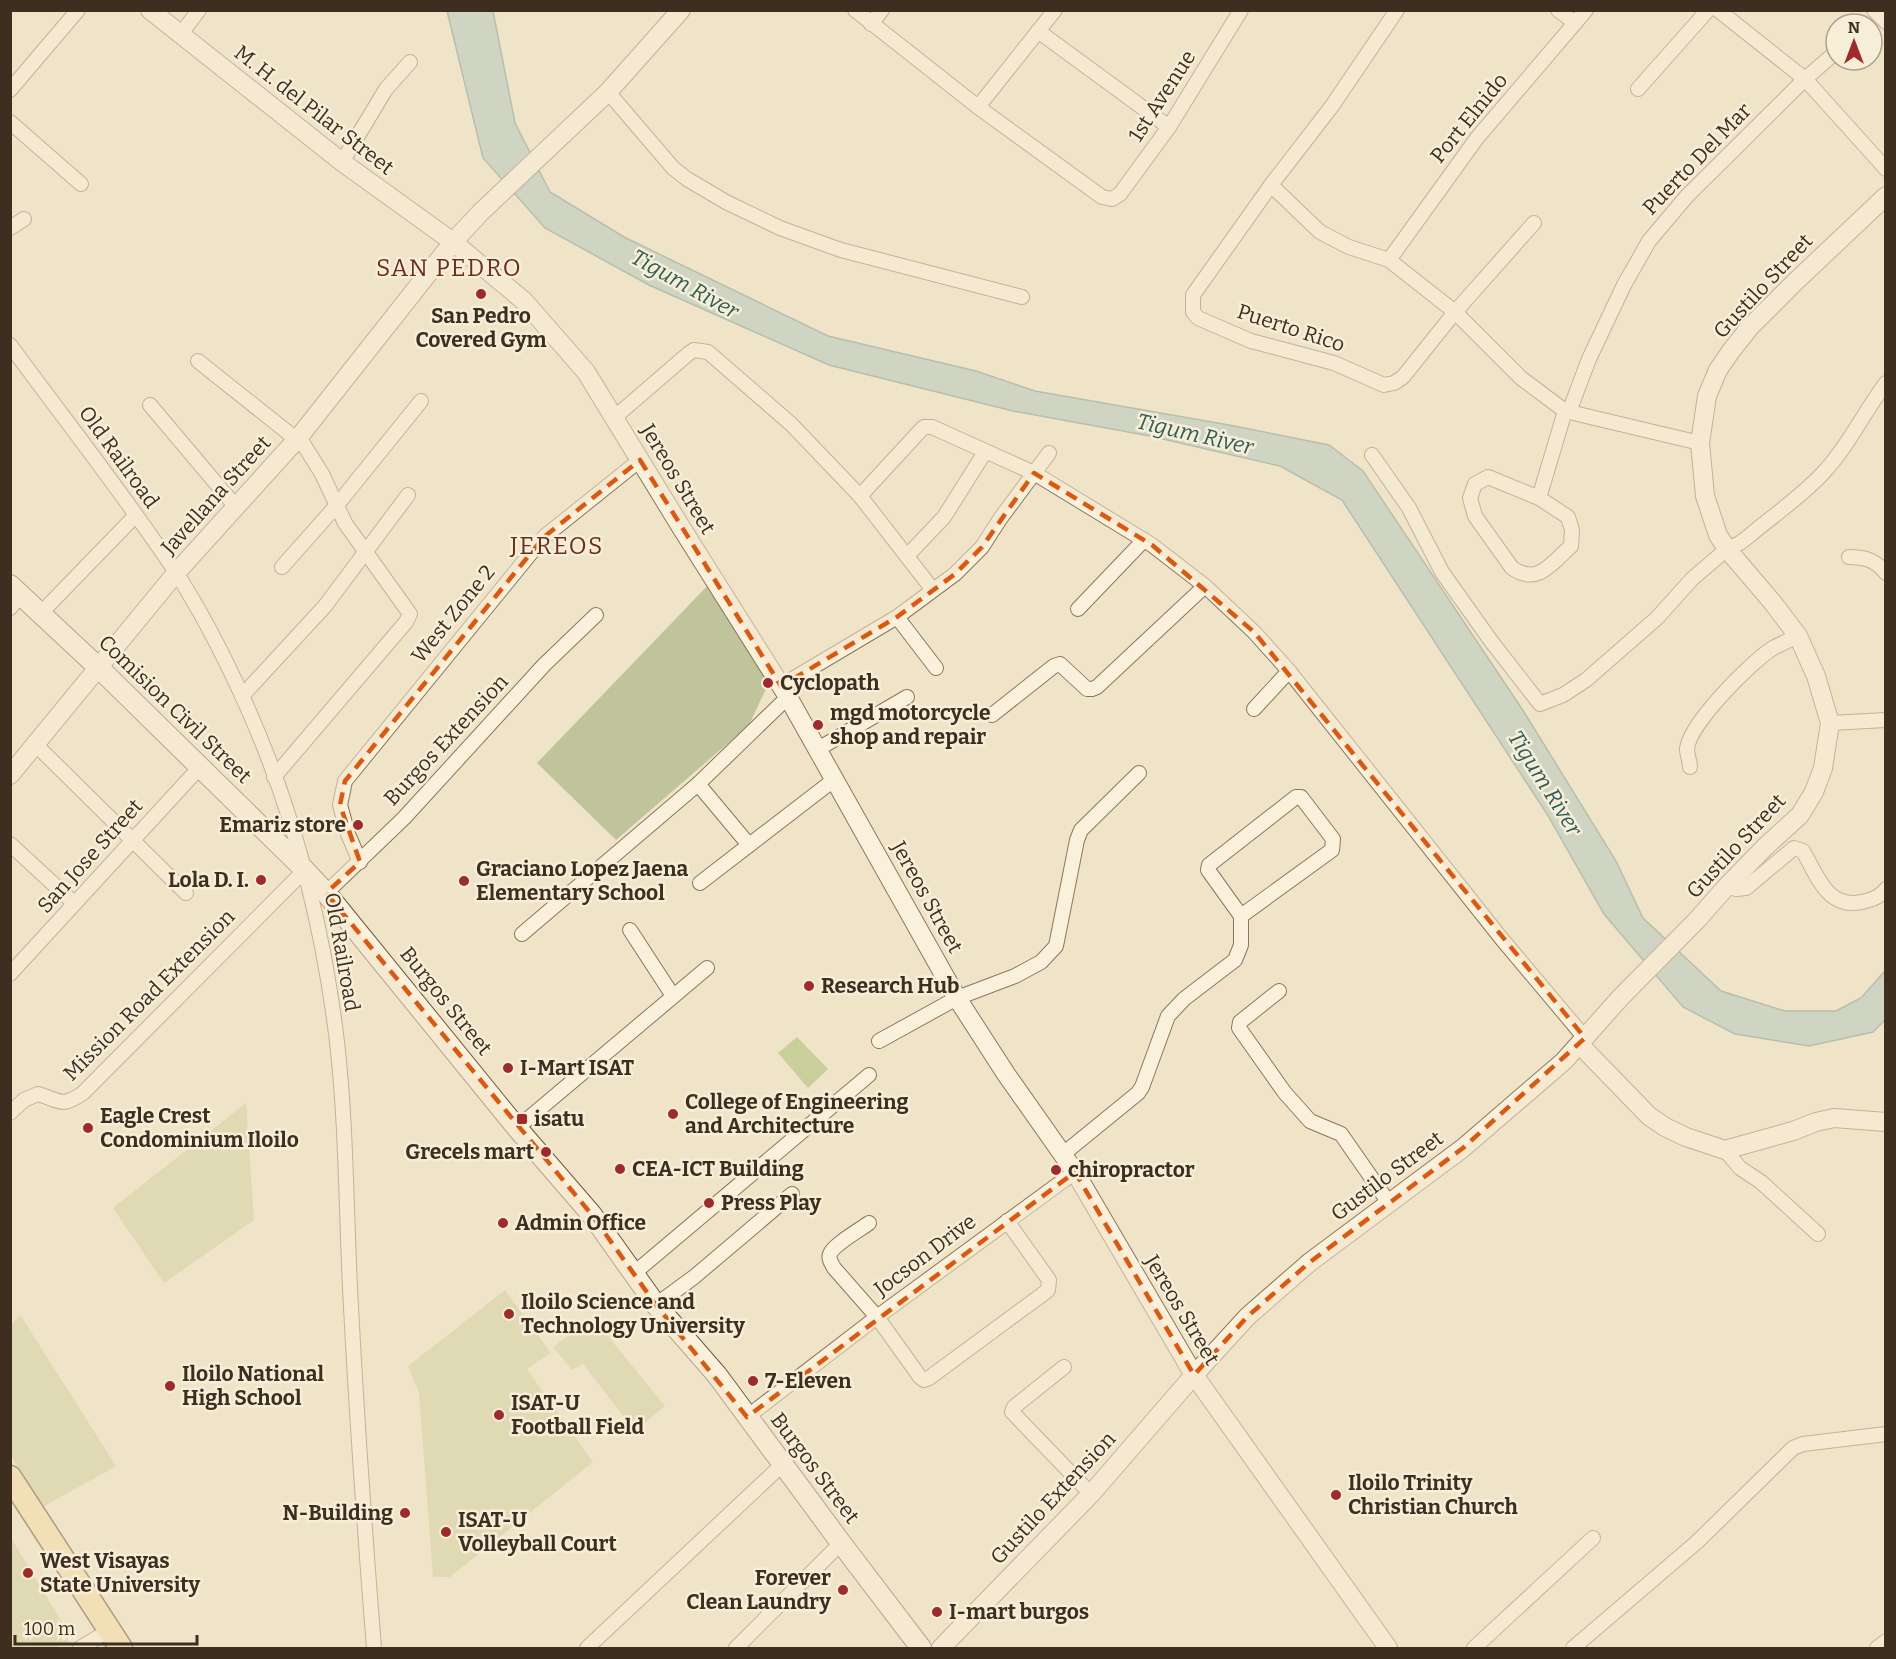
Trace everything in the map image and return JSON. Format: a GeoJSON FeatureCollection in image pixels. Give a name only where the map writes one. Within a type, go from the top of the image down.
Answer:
{"type":"FeatureCollection","features":[{"type":"Feature","properties":{"kind":"main road","name":"Comision Civil Street"},"geometry":{"type":"LineString","coordinates":[[14,596],[41,613],[305,870]]}},
{"type":"Feature","properties":{"kind":"main road","name":"Burgos Street"},"geometry":{"type":"LineString","coordinates":[[305,870],[517,1128],[592,1215],[656,1305],[717,1375],[921,1648]]}},
{"type":"Feature","properties":{"kind":"main road"},"geometry":{"type":"LineString","coordinates":[[10,1477],[102,1643]]}},
{"type":"Feature","properties":{"kind":"main road"},"geometry":{"type":"LineString","coordinates":[[10,1502],[102,1643]]}},
{"type":"Feature","properties":{"kind":"street"},"geometry":{"type":"LineString","coordinates":[[10,90],[78,10]]}},
{"type":"Feature","properties":{"kind":"street","name":"M. H. del Pilar Street"},"geometry":{"type":"LineString","coordinates":[[150,10],[342,162],[453,242]]}},
{"type":"Feature","properties":{"kind":"street"},"geometry":{"type":"LineString","coordinates":[[180,35],[199,10]]}},
{"type":"Feature","properties":{"kind":"street","name":"Javellana Street"},"geometry":{"type":"LineString","coordinates":[[10,775],[176,573],[297,438],[453,242],[481,212],[602,97],[681,10]]}},
{"type":"Feature","properties":{"kind":"street"},"geometry":{"type":"LineString","coordinates":[[855,10],[978,106],[1054,10]]}},
{"type":"Feature","properties":{"kind":"street"},"geometry":{"type":"LineString","coordinates":[[871,24],[882,10]]}},
{"type":"Feature","properties":{"kind":"street","name":"Puerto Rico"},"geometry":{"type":"LineString","coordinates":[[1397,10],[1332,106],[1193,295],[1193,312],[1198,318],[1251,341],[1334,363],[1384,385],[1394,383],[1403,377],[1455,312]]}},
{"type":"Feature","properties":{"kind":"street"},"geometry":{"type":"LineString","coordinates":[[1558,10],[1575,23]]}},
{"type":"Feature","properties":{"kind":"street","name":"Port Elnido"},"geometry":{"type":"LineString","coordinates":[[1389,260],[1477,138],[1586,10]]}},
{"type":"Feature","properties":{"kind":"street"},"geometry":{"type":"LineString","coordinates":[[1638,89],[1708,10]]}},
{"type":"Feature","properties":{"kind":"street"},"geometry":{"type":"LineString","coordinates":[[1718,10],[1805,79],[1886,169]]}},
{"type":"Feature","properties":{"kind":"street","name":"1st Avenue"},"geometry":{"type":"LineString","coordinates":[[978,106],[1102,197],[1112,199],[1120,194],[1169,127],[1240,11]]}},
{"type":"Feature","properties":{"kind":"street"},"geometry":{"type":"LineString","coordinates":[[1038,31],[1169,127]]}},
{"type":"Feature","properties":{"kind":"street"},"geometry":{"type":"LineString","coordinates":[[342,162],[387,89],[410,62]]}},
{"type":"Feature","properties":{"kind":"street","name":"Puerto Del Mar"},"geometry":{"type":"LineString","coordinates":[[1539,498],[1567,411],[1589,359],[1624,285],[1649,241],[1687,196],[1824,62]]}},
{"type":"Feature","properties":{"kind":"street"},"geometry":{"type":"LineString","coordinates":[[602,97],[673,168],[687,179],[726,202],[780,228],[830,246],[1022,297]]}},
{"type":"Feature","properties":{"kind":"street"},"geometry":{"type":"LineString","coordinates":[[10,122],[81,184]]}},
{"type":"Feature","properties":{"kind":"street"},"geometry":{"type":"LineString","coordinates":[[1271,186],[1320,232],[1349,247],[1389,260],[1455,312],[1521,378],[1567,411],[1700,443]]}},
{"type":"Feature","properties":{"kind":"street","name":"Gustilo Street"},"geometry":{"type":"LineString","coordinates":[[1194,1375],[1248,1316],[1310,1262],[1463,1148],[1582,1042],[1620,998],[1727,886],[1800,815],[1814,792],[1823,768],[1830,723],[1815,676],[1798,636],[1727,549],[1718,534],[1705,496],[1700,443],[1707,396],[1718,370],[1731,351],[1750,327],[1794,282],[1886,196]]}},
{"type":"Feature","properties":{"kind":"street"},"geometry":{"type":"LineString","coordinates":[[10,228],[24,219]]}},
{"type":"Feature","properties":{"kind":"street"},"geometry":{"type":"LineString","coordinates":[[1455,312],[1534,223]]}},
{"type":"Feature","properties":{"kind":"street","name":"Jereos Street"},"geometry":{"type":"LineString","coordinates":[[453,242],[524,301],[586,372],[785,692],[957,998],[1062,1155],[1076,1172],[1194,1375],[1388,1648]]}},
{"type":"Feature","properties":{"kind":"street","name":"Old Railroad"},"geometry":{"type":"LineString","coordinates":[[10,345],[136,515],[176,573],[204,621],[260,737],[305,870],[328,981],[337,1043],[351,1308],[374,1648]]}},
{"type":"Feature","properties":{"kind":"street"},"geometry":{"type":"LineString","coordinates":[[615,417],[688,354],[694,350],[708,352],[791,424],[860,496],[933,590]]}},
{"type":"Feature","properties":{"kind":"street"},"geometry":{"type":"LineString","coordinates":[[198,361],[297,438],[322,474],[345,523],[410,614],[274,777]]}},
{"type":"Feature","properties":{"kind":"street"},"geometry":{"type":"LineString","coordinates":[[1372,455],[1409,508],[1442,572],[1540,704],[1563,695],[1586,680],[1657,618],[1692,579],[1727,549],[1749,536],[1823,473],[1846,445],[1868,406],[1886,383]]}},
{"type":"Feature","properties":{"kind":"street"},"geometry":{"type":"LineString","coordinates":[[282,567],[337,505],[421,401]]}},
{"type":"Feature","properties":{"kind":"street"},"geometry":{"type":"LineString","coordinates":[[150,405],[236,507]]}},
{"type":"Feature","properties":{"kind":"street"},"geometry":{"type":"LineString","coordinates":[[860,496],[924,427],[932,427],[1034,473],[1144,540],[1205,586],[1254,632],[1289,671],[1582,1042],[1649,1116],[1686,1137],[1725,1150],[1740,1168],[1761,1182],[1818,1234]]}},
{"type":"Feature","properties":{"kind":"street"},"geometry":{"type":"LineString","coordinates":[[907,556],[944,517],[985,452]]}},
{"type":"Feature","properties":{"kind":"street"},"geometry":{"type":"LineString","coordinates":[[522,934],[698,784],[785,692],[897,617],[955,574],[981,547],[1050,453]]}},
{"type":"Feature","properties":{"kind":"street","name":"West Zone 2"},"geometry":{"type":"LineString","coordinates":[[360,862],[348,834],[340,805],[345,781],[544,537],[639,460]]}},
{"type":"Feature","properties":{"kind":"street"},"geometry":{"type":"LineString","coordinates":[[1488,477],[1539,498],[1568,517],[1572,541],[1571,546],[1541,573],[1531,576],[1520,574],[1512,568],[1476,516],[1470,498],[1475,484],[1488,477]]}},
{"type":"Feature","properties":{"kind":"street"},"geometry":{"type":"LineString","coordinates":[[242,696],[325,606],[408,495]]}},
{"type":"Feature","properties":{"kind":"street"},"geometry":{"type":"LineString","coordinates":[[41,613],[136,515]]}},
{"type":"Feature","properties":{"kind":"street"},"geometry":{"type":"LineString","coordinates":[[1078,609],[1144,540]]}},
{"type":"Feature","properties":{"kind":"street"},"geometry":{"type":"LineString","coordinates":[[1849,557],[1867,558],[1886,573]]}},
{"type":"Feature","properties":{"kind":"street"},"geometry":{"type":"LineString","coordinates":[[992,715],[1054,666],[1060,664],[1087,689],[1097,687],[1205,586]]}},
{"type":"Feature","properties":{"kind":"street","name":"Burgos Extension"},"geometry":{"type":"LineString","coordinates":[[326,893],[360,862],[544,665],[596,615]]}},
{"type":"Feature","properties":{"kind":"street"},"geometry":{"type":"LineString","coordinates":[[897,617],[936,668]]}},
{"type":"Feature","properties":{"kind":"street"},"geometry":{"type":"LineString","coordinates":[[1690,767],[1687,749],[1694,732],[1727,689],[1773,648],[1798,636]]}},
{"type":"Feature","properties":{"kind":"street"},"geometry":{"type":"LineString","coordinates":[[1254,709],[1289,671]]}},
{"type":"Feature","properties":{"kind":"street"},"geometry":{"type":"LineString","coordinates":[[818,749],[907,697]]}},
{"type":"Feature","properties":{"kind":"street"},"geometry":{"type":"LineString","coordinates":[[1830,723],[1886,720]]}},
{"type":"Feature","properties":{"kind":"street"},"geometry":{"type":"LineString","coordinates":[[36,745],[186,893]]}},
{"type":"Feature","properties":{"kind":"street","name":"San Jose Street"},"geometry":{"type":"LineString","coordinates":[[10,974],[200,767]]}},
{"type":"Feature","properties":{"kind":"street"},"geometry":{"type":"LineString","coordinates":[[879,1041],[957,998],[1015,976],[1041,962],[1056,946],[1077,840],[1081,830],[1139,773]]}},
{"type":"Feature","properties":{"kind":"street"},"geometry":{"type":"LineString","coordinates":[[700,883],[835,779]]}},
{"type":"Feature","properties":{"kind":"street"},"geometry":{"type":"LineString","coordinates":[[698,784],[750,845]]}},
{"type":"Feature","properties":{"kind":"street"},"geometry":{"type":"LineString","coordinates":[[1062,1155],[1138,1093],[1168,1016],[1184,999],[1235,960],[1241,945],[1241,916],[1208,870],[1209,865],[1296,797],[1301,797],[1333,839],[1332,850],[1241,916]]}},
{"type":"Feature","properties":{"kind":"street"},"geometry":{"type":"LineString","coordinates":[[10,844],[74,903]]}},
{"type":"Feature","properties":{"kind":"street"},"geometry":{"type":"LineString","coordinates":[[1727,886],[1736,889],[1746,888],[1794,848],[1798,848],[1803,851],[1827,893],[1837,901],[1862,903],[1878,897],[1886,889]]}},
{"type":"Feature","properties":{"kind":"street","name":"Mission Road Extension"},"geometry":{"type":"LineString","coordinates":[[10,1113],[24,1100],[38,1094],[66,1103],[83,1092],[305,870]]}},
{"type":"Feature","properties":{"kind":"street"},"geometry":{"type":"LineString","coordinates":[[630,930],[673,996]]}},
{"type":"Feature","properties":{"kind":"street"},"geometry":{"type":"LineString","coordinates":[[517,1128],[707,969]]}},
{"type":"Feature","properties":{"kind":"street"},"geometry":{"type":"LineString","coordinates":[[1279,991],[1240,1022],[1239,1028],[1285,1093],[1310,1120],[1341,1134],[1389,1203]]}},
{"type":"Feature","properties":{"kind":"street"},"geometry":{"type":"LineString","coordinates":[[633,1274],[869,1075]]}},
{"type":"Feature","properties":{"kind":"street"},"geometry":{"type":"LineString","coordinates":[[1725,1150],[1834,1118],[1886,1122]]}},
{"type":"Feature","properties":{"kind":"street","name":"Jocson Drive"},"geometry":{"type":"LineString","coordinates":[[869,1222],[834,1248],[830,1254],[830,1260],[834,1268],[877,1317],[1076,1172]]}},
{"type":"Feature","properties":{"kind":"street"},"geometry":{"type":"LineString","coordinates":[[656,1305],[694,1277],[792,1194]]}},
{"type":"Feature","properties":{"kind":"street"},"geometry":{"type":"LineString","coordinates":[[747,1417],[877,1317],[924,1380],[1048,1290],[1049,1280],[1007,1221]]}},
{"type":"Feature","properties":{"kind":"street"},"geometry":{"type":"LineString","coordinates":[[1064,1367],[1014,1407],[1012,1412],[1091,1494]]}},
{"type":"Feature","properties":{"kind":"street","name":"Gustilo Extension"},"geometry":{"type":"LineString","coordinates":[[941,1648],[1091,1494],[1194,1375]]}},
{"type":"Feature","properties":{"kind":"street"},"geometry":{"type":"LineString","coordinates":[[1573,1648],[1697,1542],[1792,1448],[1803,1444],[1886,1434]]}},
{"type":"Feature","properties":{"kind":"street"},"geometry":{"type":"LineString","coordinates":[[587,1648],[783,1464]]}},
{"type":"Feature","properties":{"kind":"street"},"geometry":{"type":"LineString","coordinates":[[1474,1648],[1593,1538]]}},
{"type":"Feature","properties":{"kind":"street"},"geometry":{"type":"LineString","coordinates":[[736,1648],[841,1543]]}},
{"type":"Feature","properties":{"kind":"street"},"geometry":{"type":"LineString","coordinates":[[1877,1648],[1886,1641]]}},
{"type":"Feature","properties":{"kind":"highlighted area"},"geometry":{"type":"Polygon","coordinates":[[[640,460],[781,686],[897,617],[955,574],[982,547],[1034,473],[1152,545],[1254,632],[1585,1038],[1463,1148],[1310,1262],[1248,1316],[1194,1375],[1075,1172],[747,1417],[656,1305],[592,1215],[326,893],[360,862],[340,805],[345,781],[544,537],[640,460]]]}},
{"type":"Feature","properties":{"kind":"green space"},"geometry":{"type":"Polygon","coordinates":[[[712,581],[774,672],[749,725],[616,840],[537,763],[712,581]]]}},
{"type":"Feature","properties":{"kind":"green space"},"geometry":{"type":"Polygon","coordinates":[[[797,1037],[828,1069],[808,1088],[778,1053],[797,1037]]]}},
{"type":"Feature","properties":{"kind":"green space"},"geometry":{"type":"Polygon","coordinates":[[[246,1103],[254,1220],[164,1283],[113,1208],[246,1103]]]}},
{"type":"Feature","properties":{"kind":"green space"},"geometry":{"type":"Polygon","coordinates":[[[505,1290],[551,1353],[527,1369],[593,1462],[450,1577],[433,1577],[419,1393],[408,1366],[505,1290]]]}},
{"type":"Feature","properties":{"kind":"green space"},"geometry":{"type":"Polygon","coordinates":[[[21,1316],[116,1466],[43,1507],[11,1456],[11,1323],[21,1316]]]}},
{"type":"Feature","properties":{"kind":"green space"},"geometry":{"type":"Polygon","coordinates":[[[593,1318],[665,1406],[635,1431],[583,1364],[572,1370],[553,1347],[593,1318]]]}},
{"type":"Feature","properties":{"kind":"green space","name":"West Visayas State University"},"geometry":{"type":"Polygon","coordinates":[[[11,1538],[72,1639],[56,1648],[11,1648],[11,1538]]]}},
{"type":"Feature","properties":{"kind":"water","name":"Tigum River"},"geometry":{"type":"Polygon","coordinates":[[[447,11],[493,11],[515,123],[550,192],[624,237],[828,336],[976,371],[1035,391],[1329,445],[1363,471],[1524,712],[1616,861],[1643,918],[1721,991],[1785,1011],[1836,1011],[1861,998],[1885,971],[1885,1020],[1873,1032],[1809,1046],[1735,1034],[1683,1007],[1604,914],[1547,814],[1342,500],[1280,466],[1150,436],[1013,411],[829,365],[649,285],[545,228],[483,158],[447,11]]]}},
{"type":"Feature","properties":{"kind":"place","name":"San Pedro Covered Gym"},"geometry":{"type":"Point","coordinates":[481,294]}},
{"type":"Feature","properties":{"kind":"place","name":"Cyclopath"},"geometry":{"type":"Point","coordinates":[768,683]}},
{"type":"Feature","properties":{"kind":"place","name":"mgd motorcycle shop and repair"},"geometry":{"type":"Point","coordinates":[818,725]}},
{"type":"Feature","properties":{"kind":"place","name":"Emariz store"},"geometry":{"type":"Point","coordinates":[358,825]}},
{"type":"Feature","properties":{"kind":"place","name":"Lola D. I."},"geometry":{"type":"Point","coordinates":[261,880]}},
{"type":"Feature","properties":{"kind":"place","name":"Graciano Lopez Jaena Elementary School"},"geometry":{"type":"Point","coordinates":[464,881]}},
{"type":"Feature","properties":{"kind":"place","name":"Research Hub"},"geometry":{"type":"Point","coordinates":[809,986]}},
{"type":"Feature","properties":{"kind":"place","name":"I-Mart ISAT"},"geometry":{"type":"Point","coordinates":[508,1068]}},
{"type":"Feature","properties":{"kind":"place","name":"College of Engineering and Architecture"},"geometry":{"type":"Point","coordinates":[673,1114]}},
{"type":"Feature","properties":{"kind":"place","name":"isatu"},"geometry":{"type":"Point","coordinates":[522,1119]}},
{"type":"Feature","properties":{"kind":"place","name":"Eagle Crest Condominium Iloilo"},"geometry":{"type":"Point","coordinates":[88,1128]}},
{"type":"Feature","properties":{"kind":"place","name":"Grecels mart"},"geometry":{"type":"Point","coordinates":[546,1152]}},
{"type":"Feature","properties":{"kind":"place","name":"CEA-ICT Building"},"geometry":{"type":"Point","coordinates":[620,1169]}},
{"type":"Feature","properties":{"kind":"place","name":"chiropractor"},"geometry":{"type":"Point","coordinates":[1056,1170]}},
{"type":"Feature","properties":{"kind":"place","name":"Press Play"},"geometry":{"type":"Point","coordinates":[709,1203]}},
{"type":"Feature","properties":{"kind":"place","name":"Admin Office"},"geometry":{"type":"Point","coordinates":[503,1223]}},
{"type":"Feature","properties":{"kind":"place","name":"Iloilo Science and Technology University"},"geometry":{"type":"Point","coordinates":[509,1314]}},
{"type":"Feature","properties":{"kind":"place","name":"7-Eleven"},"geometry":{"type":"Point","coordinates":[753,1381]}},
{"type":"Feature","properties":{"kind":"place","name":"Iloilo National High School"},"geometry":{"type":"Point","coordinates":[170,1386]}},
{"type":"Feature","properties":{"kind":"place","name":"ISAT-U Football Field"},"geometry":{"type":"Point","coordinates":[499,1415]}},
{"type":"Feature","properties":{"kind":"place","name":"Iloilo Trinity Christian Church"},"geometry":{"type":"Point","coordinates":[1336,1495]}},
{"type":"Feature","properties":{"kind":"place","name":"N-Building"},"geometry":{"type":"Point","coordinates":[405,1513]}},
{"type":"Feature","properties":{"kind":"place","name":"ISAT-U Volleyball Court"},"geometry":{"type":"Point","coordinates":[446,1532]}},
{"type":"Feature","properties":{"kind":"place","name":"West Visayas State University"},"geometry":{"type":"Point","coordinates":[28,1573]}},
{"type":"Feature","properties":{"kind":"place","name":"Forever Clean Laundry"},"geometry":{"type":"Point","coordinates":[843,1590]}},
{"type":"Feature","properties":{"kind":"place","name":"I-mart burgos"},"geometry":{"type":"Point","coordinates":[937,1612]}},
{"type":"Feature","properties":{"kind":"district","name":"SAN PEDRO"},"geometry":{"type":"Point","coordinates":[449,268]}},
{"type":"Feature","properties":{"kind":"district","name":"JEREOS"},"geometry":{"type":"Point","coordinates":[557,546]}}]}
